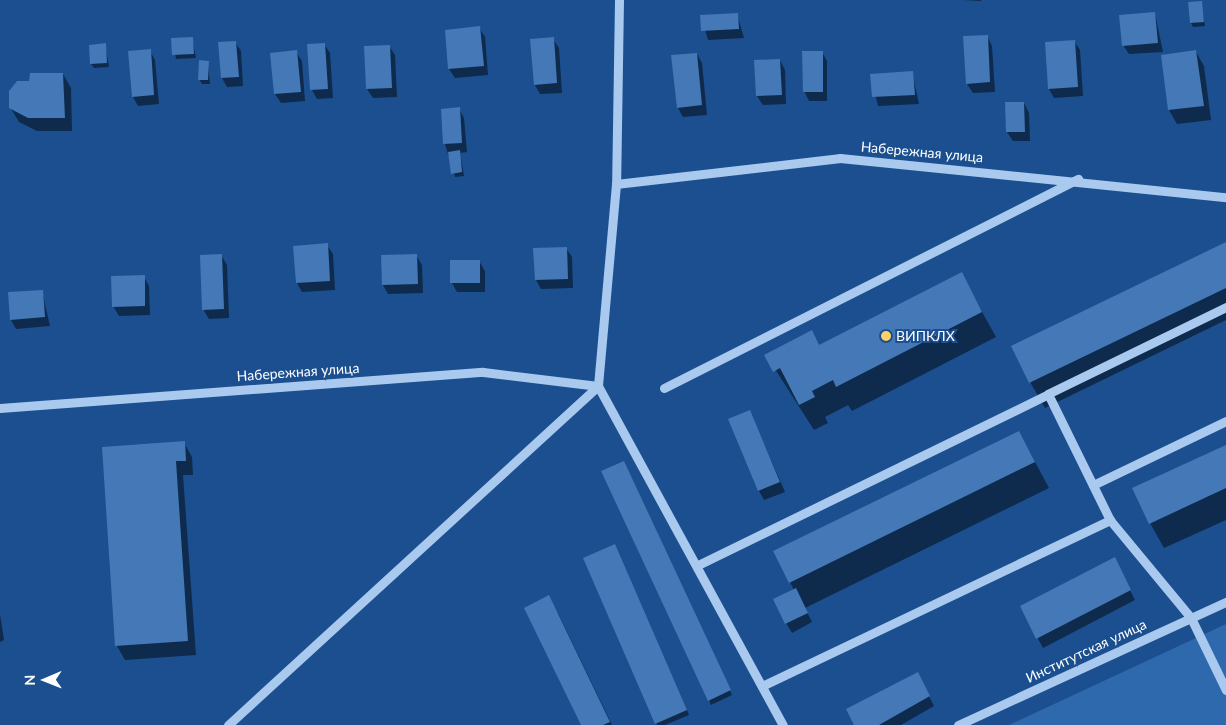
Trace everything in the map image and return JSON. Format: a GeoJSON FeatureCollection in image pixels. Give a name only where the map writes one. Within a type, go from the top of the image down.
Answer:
{"type":"FeatureCollection","features":[{"type":"Feature","properties":{"kind":"street"},"geometry":{"type":"LineString","coordinates":[[619,0],[616,184],[598,386],[698,565],[782,725]]}},
{"type":"Feature","properties":{"kind":"street","name":"Набережная улица"},"geometry":{"type":"LineString","coordinates":[[616,184],[840,158],[1078,179],[1226,197]]}},
{"type":"Feature","properties":{"kind":"street"},"geometry":{"type":"LineString","coordinates":[[664,388],[1078,179]]}},
{"type":"Feature","properties":{"kind":"street"},"geometry":{"type":"LineString","coordinates":[[698,565],[1226,307]]}},
{"type":"Feature","properties":{"kind":"street","name":"Набережная улица"},"geometry":{"type":"LineString","coordinates":[[0,408],[483,372],[598,386]]}},
{"type":"Feature","properties":{"kind":"street"},"geometry":{"type":"LineString","coordinates":[[228,725],[598,386]]}},
{"type":"Feature","properties":{"kind":"street"},"geometry":{"type":"LineString","coordinates":[[1048,394],[1110,520],[1191,618],[1226,690]]}},
{"type":"Feature","properties":{"kind":"street"},"geometry":{"type":"LineString","coordinates":[[1093,484],[1226,421]]}},
{"type":"Feature","properties":{"kind":"street"},"geometry":{"type":"LineString","coordinates":[[762,686],[1110,520]]}},
{"type":"Feature","properties":{"kind":"street","name":"Институтская улица"},"geometry":{"type":"LineString","coordinates":[[958,725],[1226,602]]}},
{"type":"Feature","properties":{"kind":"shaded area"},"geometry":{"type":"Polygon","coordinates":[[[1226,624],[1226,725],[1009,725],[1226,624]]]}},
{"type":"Feature","properties":{"kind":"building"},"geometry":{"type":"Polygon","coordinates":[[[1202,1],[1204,22],[1190,23],[1188,2],[1202,1]]]}},
{"type":"Feature","properties":{"kind":"building"},"geometry":{"type":"Polygon","coordinates":[[[1155,12],[1158,43],[1122,46],[1119,15],[1155,12]]]}},
{"type":"Feature","properties":{"kind":"building"},"geometry":{"type":"Polygon","coordinates":[[[738,13],[739,29],[701,31],[700,15],[738,13]]]}},
{"type":"Feature","properties":{"kind":"building"},"geometry":{"type":"Polygon","coordinates":[[[480,26],[484,66],[448,69],[445,30],[480,26]]]}},
{"type":"Feature","properties":{"kind":"building"},"geometry":{"type":"Polygon","coordinates":[[[988,35],[990,82],[966,84],[963,36],[988,35]]]}},
{"type":"Feature","properties":{"kind":"building"},"geometry":{"type":"Polygon","coordinates":[[[193,37],[194,54],[172,55],[171,38],[193,37]]]}},
{"type":"Feature","properties":{"kind":"building"},"geometry":{"type":"Polygon","coordinates":[[[554,37],[557,83],[534,85],[530,39],[554,37]]]}},
{"type":"Feature","properties":{"kind":"building"},"geometry":{"type":"Polygon","coordinates":[[[1075,40],[1078,87],[1048,89],[1045,42],[1075,40]]]}},
{"type":"Feature","properties":{"kind":"building"},"geometry":{"type":"Polygon","coordinates":[[[236,41],[239,77],[221,78],[218,42],[236,41]]]}},
{"type":"Feature","properties":{"kind":"building"},"geometry":{"type":"Polygon","coordinates":[[[106,43],[107,63],[90,64],[89,45],[106,43]]]}},
{"type":"Feature","properties":{"kind":"building"},"geometry":{"type":"Polygon","coordinates":[[[325,43],[328,89],[310,90],[307,44],[325,43]]]}},
{"type":"Feature","properties":{"kind":"building"},"geometry":{"type":"Polygon","coordinates":[[[390,45],[392,88],[366,89],[364,46],[390,45]]]}},
{"type":"Feature","properties":{"kind":"building"},"geometry":{"type":"Polygon","coordinates":[[[151,49],[154,95],[132,97],[128,51],[151,49]]]}},
{"type":"Feature","properties":{"kind":"building"},"geometry":{"type":"Polygon","coordinates":[[[297,50],[301,92],[274,94],[270,53],[297,50]]]}},
{"type":"Feature","properties":{"kind":"building"},"geometry":{"type":"Polygon","coordinates":[[[1196,50],[1204,106],[1168,110],[1161,55],[1196,50]]]}},
{"type":"Feature","properties":{"kind":"building"},"geometry":{"type":"Polygon","coordinates":[[[802,51],[823,51],[823,92],[803,92],[802,51]]]}},
{"type":"Feature","properties":{"kind":"building"},"geometry":{"type":"Polygon","coordinates":[[[697,53],[702,105],[677,108],[671,55],[697,53]]]}},
{"type":"Feature","properties":{"kind":"building"},"geometry":{"type":"Polygon","coordinates":[[[780,59],[782,95],[756,96],[754,60],[780,59]]]}},
{"type":"Feature","properties":{"kind":"building"},"geometry":{"type":"Polygon","coordinates":[[[199,60],[209,61],[208,80],[198,80],[199,60]]]}},
{"type":"Feature","properties":{"kind":"building"},"geometry":{"type":"Polygon","coordinates":[[[913,71],[915,95],[872,97],[870,74],[913,71]]]}},
{"type":"Feature","properties":{"kind":"building"},"geometry":{"type":"Polygon","coordinates":[[[30,73],[63,73],[65,118],[28,118],[9,108],[9,91],[17,81],[29,81],[30,73]]]}},
{"type":"Feature","properties":{"kind":"building"},"geometry":{"type":"Polygon","coordinates":[[[1005,102],[1024,102],[1025,132],[1006,132],[1005,102]]]}},
{"type":"Feature","properties":{"kind":"building"},"geometry":{"type":"Polygon","coordinates":[[[460,107],[462,143],[443,144],[441,109],[460,107]]]}},
{"type":"Feature","properties":{"kind":"building"},"geometry":{"type":"Polygon","coordinates":[[[460,150],[462,172],[451,174],[448,152],[460,150]]]}},
{"type":"Feature","properties":{"kind":"building"},"geometry":{"type":"Polygon","coordinates":[[[1226,242],[1226,288],[1029,383],[1011,346],[1226,242]]]}},
{"type":"Feature","properties":{"kind":"building"},"geometry":{"type":"Polygon","coordinates":[[[328,243],[330,281],[296,283],[293,246],[328,243]]]}},
{"type":"Feature","properties":{"kind":"building"},"geometry":{"type":"Polygon","coordinates":[[[567,247],[568,279],[535,280],[533,248],[567,247]]]}},
{"type":"Feature","properties":{"kind":"building"},"geometry":{"type":"Polygon","coordinates":[[[222,254],[224,309],[202,310],[200,255],[222,254]]]}},
{"type":"Feature","properties":{"kind":"building"},"geometry":{"type":"Polygon","coordinates":[[[417,254],[418,284],[382,285],[381,255],[417,254]]]}},
{"type":"Feature","properties":{"kind":"building"},"geometry":{"type":"Polygon","coordinates":[[[450,260],[480,260],[480,283],[450,283],[450,260]]]}},
{"type":"Feature","properties":{"kind":"building","name":"ВИПКЛХ"},"geometry":{"type":"Polygon","coordinates":[[[962,272],[982,312],[836,387],[833,380],[812,391],[815,397],[799,405],[780,368],[773,372],[764,355],[812,330],[819,345],[962,272]]]}},
{"type":"Feature","properties":{"kind":"building"},"geometry":{"type":"Polygon","coordinates":[[[145,275],[145,306],[112,307],[111,276],[145,275]]]}},
{"type":"Feature","properties":{"kind":"building"},"geometry":{"type":"Polygon","coordinates":[[[43,290],[45,317],[10,320],[8,292],[43,290]]]}},
{"type":"Feature","properties":{"kind":"building"},"geometry":{"type":"Polygon","coordinates":[[[750,410],[780,482],[758,491],[728,419],[750,410]]]}},
{"type":"Feature","properties":{"kind":"building"},"geometry":{"type":"Polygon","coordinates":[[[1019,431],[1035,462],[789,583],[773,551],[1019,431]]]}},
{"type":"Feature","properties":{"kind":"building"},"geometry":{"type":"Polygon","coordinates":[[[185,441],[186,461],[176,461],[188,641],[115,646],[102,447],[185,441]]]}},
{"type":"Feature","properties":{"kind":"building"},"geometry":{"type":"Polygon","coordinates":[[[1226,445],[1226,488],[1149,524],[1132,488],[1226,445]]]}},
{"type":"Feature","properties":{"kind":"building"},"geometry":{"type":"Polygon","coordinates":[[[624,461],[731,690],[708,701],[601,471],[624,461]]]}},
{"type":"Feature","properties":{"kind":"building"},"geometry":{"type":"Polygon","coordinates":[[[615,544],[687,710],[655,724],[583,558],[615,544]]]}},
{"type":"Feature","properties":{"kind":"building"},"geometry":{"type":"Polygon","coordinates":[[[1115,557],[1131,590],[1036,639],[1020,606],[1115,557]]]}},
{"type":"Feature","properties":{"kind":"building"},"geometry":{"type":"Polygon","coordinates":[[[796,588],[808,613],[785,624],[773,599],[796,588]]]}},
{"type":"Feature","properties":{"kind":"building"},"geometry":{"type":"Polygon","coordinates":[[[549,595],[610,722],[603,725],[581,725],[524,608],[549,595]]]}},
{"type":"Feature","properties":{"kind":"building"},"geometry":{"type":"Polygon","coordinates":[[[918,672],[930,696],[879,725],[854,725],[846,709],[918,672]]]}},
{"type":"Feature","properties":{"kind":"place","name":"ВИПКЛХ"},"geometry":{"type":"Point","coordinates":[886,336]}}]}
